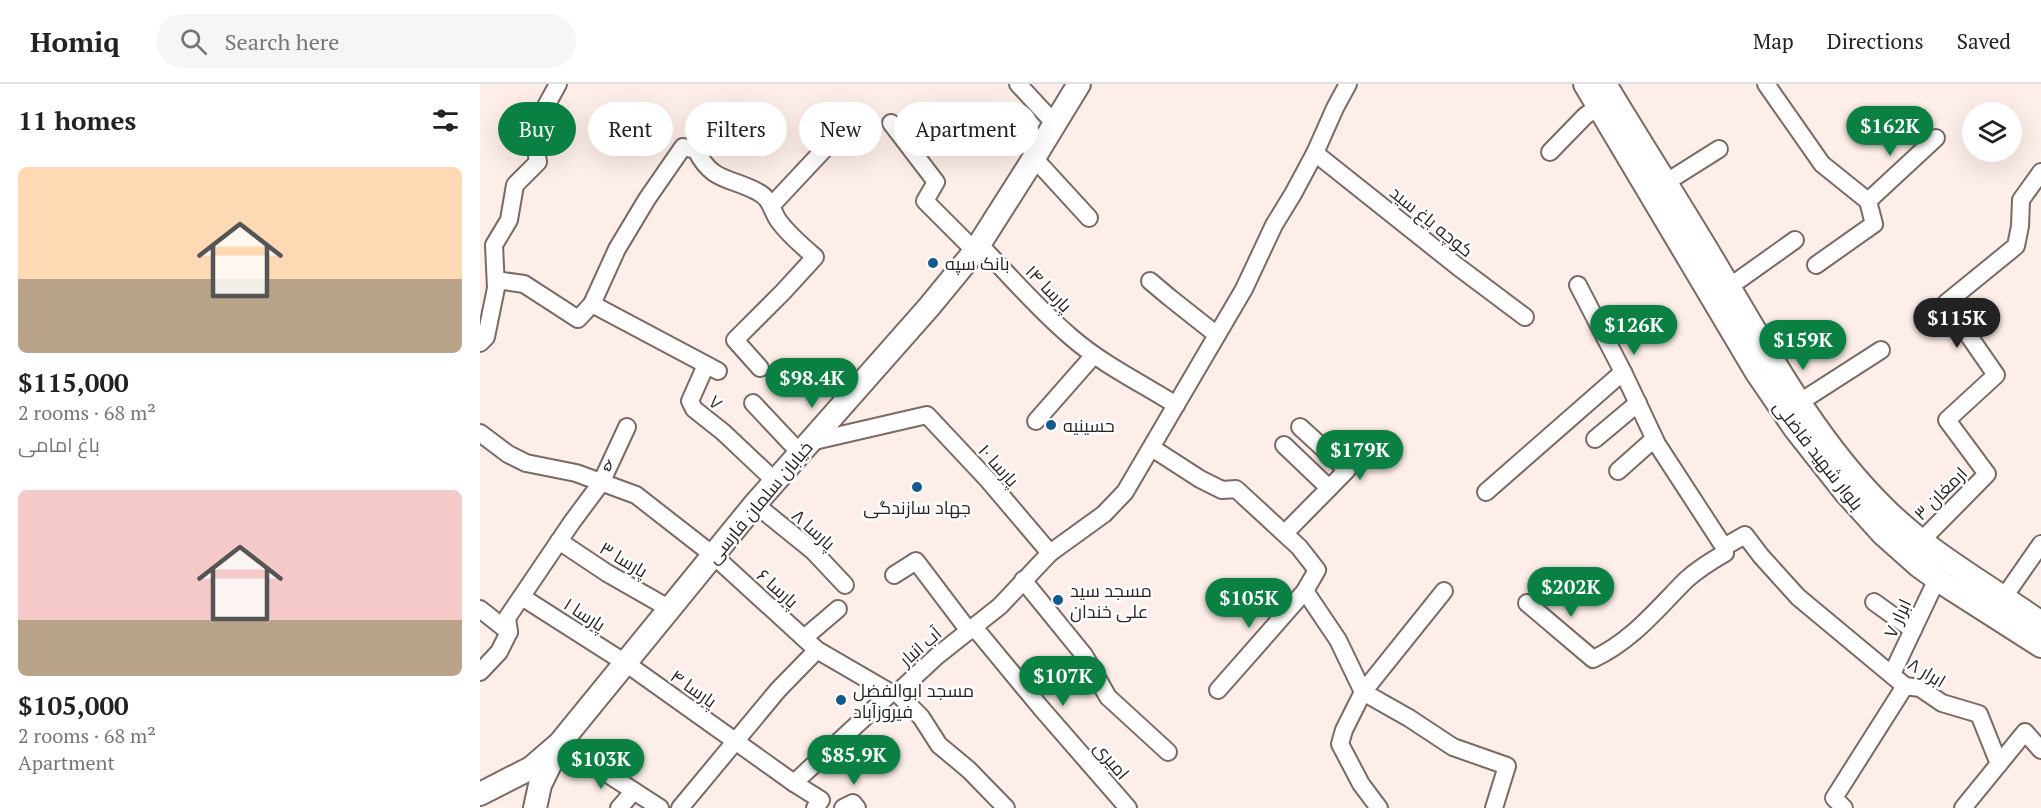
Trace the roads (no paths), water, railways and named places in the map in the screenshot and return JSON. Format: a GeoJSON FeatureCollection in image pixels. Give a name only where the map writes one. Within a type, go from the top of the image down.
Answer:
{"type":"FeatureCollection","features":[{"type":"Feature","properties":{"kind":"main road","name":"خیابان سلمان فارسی"},"geometry":{"type":"LineString","coordinates":[[480,794],[531,768],[560,743],[775,481],[926,310],[977,248],[1078,84]]}},
{"type":"Feature","properties":{"kind":"main road","name":"بلوار شهید فاضلی"},"geometry":{"type":"LineString","coordinates":[[1600,89],[1665,183],[1780,375],[1890,527],[1937,579],[2041,646]]}},
{"type":"Feature","properties":{"kind":"main road","name":"بلوار شهید فاضلی"},"geometry":{"type":"LineString","coordinates":[[1600,89],[1757,373],[1796,430],[1845,492],[1890,527],[1921,541],[2041,623]]}},
{"type":"Feature","properties":{"kind":"main road","name":"خیابان سلمان فارسی"},"geometry":{"type":"LineString","coordinates":[[535,808],[540,785],[560,743]]}},
{"type":"Feature","properties":{"kind":"street"},"geometry":{"type":"LineString","coordinates":[[480,343],[486,337],[496,288],[494,245],[509,220],[515,185],[538,162],[533,130],[558,84]]}},
{"type":"Feature","properties":{"kind":"street"},"geometry":{"type":"LineString","coordinates":[[1018,84],[1055,124]]}},
{"type":"Feature","properties":{"kind":"street"},"geometry":{"type":"LineString","coordinates":[[971,629],[1000,606],[1050,553],[1078,534],[1111,507],[1125,492],[1245,289],[1274,225],[1316,153],[1348,84]]}},
{"type":"Feature","properties":{"kind":"street"},"geometry":{"type":"LineString","coordinates":[[1766,84],[1822,164],[1868,201],[1874,224],[1816,265]]}},
{"type":"Feature","properties":{"kind":"street"},"geometry":{"type":"LineString","coordinates":[[1550,152],[1585,116],[1600,89]]}},
{"type":"Feature","properties":{"kind":"street","name":"پارسا ۱۴"},"geometry":{"type":"LineString","coordinates":[[891,123],[936,182],[925,201],[1043,311],[1094,355],[1176,405]]}},
{"type":"Feature","properties":{"kind":"street"},"geometry":{"type":"LineString","coordinates":[[1868,201],[1936,138]]}},
{"type":"Feature","properties":{"kind":"street"},"geometry":{"type":"LineString","coordinates":[[496,280],[524,284],[578,319],[592,304],[617,249],[683,147],[696,150],[702,162],[713,173],[758,191],[772,205],[777,218],[790,234],[815,257],[735,340],[760,368]]}},
{"type":"Feature","properties":{"kind":"street"},"geometry":{"type":"LineString","coordinates":[[1665,183],[1719,149]]}},
{"type":"Feature","properties":{"kind":"street","name":"کوچه باغ سید"},"geometry":{"type":"LineString","coordinates":[[1316,153],[1457,266],[1525,317]]}},
{"type":"Feature","properties":{"kind":"street"},"geometry":{"type":"LineString","coordinates":[[772,205],[818,156]]}},
{"type":"Feature","properties":{"kind":"street"},"geometry":{"type":"LineString","coordinates":[[1034,158],[1089,218]]}},
{"type":"Feature","properties":{"kind":"street","name":"ارمغان ۳"},"geometry":{"type":"LineString","coordinates":[[1921,541],[1987,474],[1947,420],[1996,375],[1947,303],[2016,246],[2020,226],[2021,200],[2041,172]]}},
{"type":"Feature","properties":{"kind":"street"},"geometry":{"type":"LineString","coordinates":[[1729,287],[1795,240]]}},
{"type":"Feature","properties":{"kind":"street"},"geometry":{"type":"LineString","coordinates":[[1150,281],[1217,334]]}},
{"type":"Feature","properties":{"kind":"street"},"geometry":{"type":"LineString","coordinates":[[1527,603],[1593,659],[1610,651],[1643,626],[1687,579],[1704,565],[1725,553],[1654,439],[1623,372],[1578,285]]}},
{"type":"Feature","properties":{"kind":"street","name":"۷"},"geometry":{"type":"LineString","coordinates":[[592,304],[712,368],[690,401],[694,409],[723,432],[775,481]]}},
{"type":"Feature","properties":{"kind":"street"},"geometry":{"type":"LineString","coordinates":[[1800,402],[1881,350]]}},
{"type":"Feature","properties":{"kind":"street"},"geometry":{"type":"LineString","coordinates":[[1036,421],[1094,355]]}},
{"type":"Feature","properties":{"kind":"street"},"geometry":{"type":"LineString","coordinates":[[1486,492],[1623,372]]}},
{"type":"Feature","properties":{"kind":"street"},"geometry":{"type":"LineString","coordinates":[[753,403],[805,448]]}},
{"type":"Feature","properties":{"kind":"street"},"geometry":{"type":"LineString","coordinates":[[1595,439],[1638,403]]}},
{"type":"Feature","properties":{"kind":"street","name":"پارسا ۱۰"},"geometry":{"type":"LineString","coordinates":[[805,448],[927,415],[988,480],[1050,553]]}},
{"type":"Feature","properties":{"kind":"street"},"geometry":{"type":"LineString","coordinates":[[480,672],[499,652],[509,632],[507,618],[601,483],[627,427]]}},
{"type":"Feature","properties":{"kind":"street"},"geometry":{"type":"LineString","coordinates":[[1285,533],[1347,470],[1299,428]]}},
{"type":"Feature","properties":{"kind":"street","name":"۵"},"geometry":{"type":"LineString","coordinates":[[480,433],[508,454],[526,463],[576,473],[636,495],[713,555]]}},
{"type":"Feature","properties":{"kind":"street"},"geometry":{"type":"LineString","coordinates":[[1618,471],[1654,439]]}},
{"type":"Feature","properties":{"kind":"street"},"geometry":{"type":"LineString","coordinates":[[1284,446],[1329,488]]}},
{"type":"Feature","properties":{"kind":"street"},"geometry":{"type":"LineString","coordinates":[[1152,448],[1200,479],[1222,490],[1236,489],[1285,533],[1317,570],[1305,591],[1218,690]]}},
{"type":"Feature","properties":{"kind":"street","name":"پارسا ۸"},"geometry":{"type":"LineString","coordinates":[[756,504],[813,551],[845,585]]}},
{"type":"Feature","properties":{"kind":"street","name":"ابرار ۸"},"geometry":{"type":"LineString","coordinates":[[1724,548],[1745,535],[1798,597],[1905,686],[1920,688],[1942,703],[1979,714],[1999,765]]}},
{"type":"Feature","properties":{"kind":"street","name":"پارسا ۳"},"geometry":{"type":"LineString","coordinates":[[559,541],[606,573],[670,609]]}},
{"type":"Feature","properties":{"kind":"street"},"geometry":{"type":"LineString","coordinates":[[2004,597],[2041,544]]}},
{"type":"Feature","properties":{"kind":"street","name":"پارسا ۶"},"geometry":{"type":"LineString","coordinates":[[713,555],[817,650],[894,693],[921,717],[939,745],[969,770],[1006,808]]}},
{"type":"Feature","properties":{"kind":"street","name":"امیری"},"geometry":{"type":"LineString","coordinates":[[894,575],[916,561],[971,629],[1128,808]]}},
{"type":"Feature","properties":{"kind":"street","name":"ابرار ۷"},"geometry":{"type":"LineString","coordinates":[[1892,674],[1937,579]]}},
{"type":"Feature","properties":{"kind":"street"},"geometry":{"type":"LineString","coordinates":[[1023,580],[1084,655],[1108,697],[1168,753]]}},
{"type":"Feature","properties":{"kind":"street"},"geometry":{"type":"LineString","coordinates":[[1305,591],[1338,639],[1363,692],[1453,747],[1507,766],[1494,808]]}},
{"type":"Feature","properties":{"kind":"street"},"geometry":{"type":"LineString","coordinates":[[1379,808],[1361,784],[1340,744],[1344,730],[1363,692],[1444,591]]}},
{"type":"Feature","properties":{"kind":"street","name":"پارسا ۱"},"geometry":{"type":"LineString","coordinates":[[522,597],[627,664]]}},
{"type":"Feature","properties":{"kind":"street"},"geometry":{"type":"LineString","coordinates":[[1874,602],[1913,630]]}},
{"type":"Feature","properties":{"kind":"street"},"geometry":{"type":"LineString","coordinates":[[480,609],[509,632]]}},
{"type":"Feature","properties":{"kind":"street"},"geometry":{"type":"LineString","coordinates":[[804,638],[838,609]]}},
{"type":"Feature","properties":{"kind":"street","name":"آب انبار"},"geometry":{"type":"LineString","coordinates":[[794,783],[894,693],[971,629]]}},
{"type":"Feature","properties":{"kind":"street"},"geometry":{"type":"LineString","coordinates":[[680,808],[778,690],[817,650]]}},
{"type":"Feature","properties":{"kind":"street","name":"پارسا ۴"},"geometry":{"type":"LineString","coordinates":[[627,664],[794,783],[818,804],[836,808]]}},
{"type":"Feature","properties":{"kind":"street"},"geometry":{"type":"LineString","coordinates":[[1844,808],[1834,798],[1905,686]]}},
{"type":"Feature","properties":{"kind":"street"},"geometry":{"type":"LineString","coordinates":[[1963,808],[2025,732],[2041,750]]}},
{"type":"Feature","properties":{"kind":"street"},"geometry":{"type":"LineString","coordinates":[[560,743],[660,808]]}},
{"type":"Feature","properties":{"kind":"street"},"geometry":{"type":"LineString","coordinates":[[619,808],[634,791]]}},
{"type":"Feature","properties":{"kind":"street"},"geometry":{"type":"LineString","coordinates":[[843,808],[853,803],[857,808]]}},
{"type":"Feature","properties":{"kind":"place","name":"بانک سپه"},"geometry":{"type":"Point","coordinates":[933,263]}},
{"type":"Feature","properties":{"kind":"place","name":"حسینیه"},"geometry":{"type":"Point","coordinates":[1051,425]}},
{"type":"Feature","properties":{"kind":"place","name":"جهاد سازندگی"},"geometry":{"type":"Point","coordinates":[917,487]}},
{"type":"Feature","properties":{"kind":"place","name":"مسجد سید علی خندان"},"geometry":{"type":"Point","coordinates":[1058,600]}},
{"type":"Feature","properties":{"kind":"place","name":"مسجد ابوالفضل فیروزآباد"},"geometry":{"type":"Point","coordinates":[841,700]}}]}
